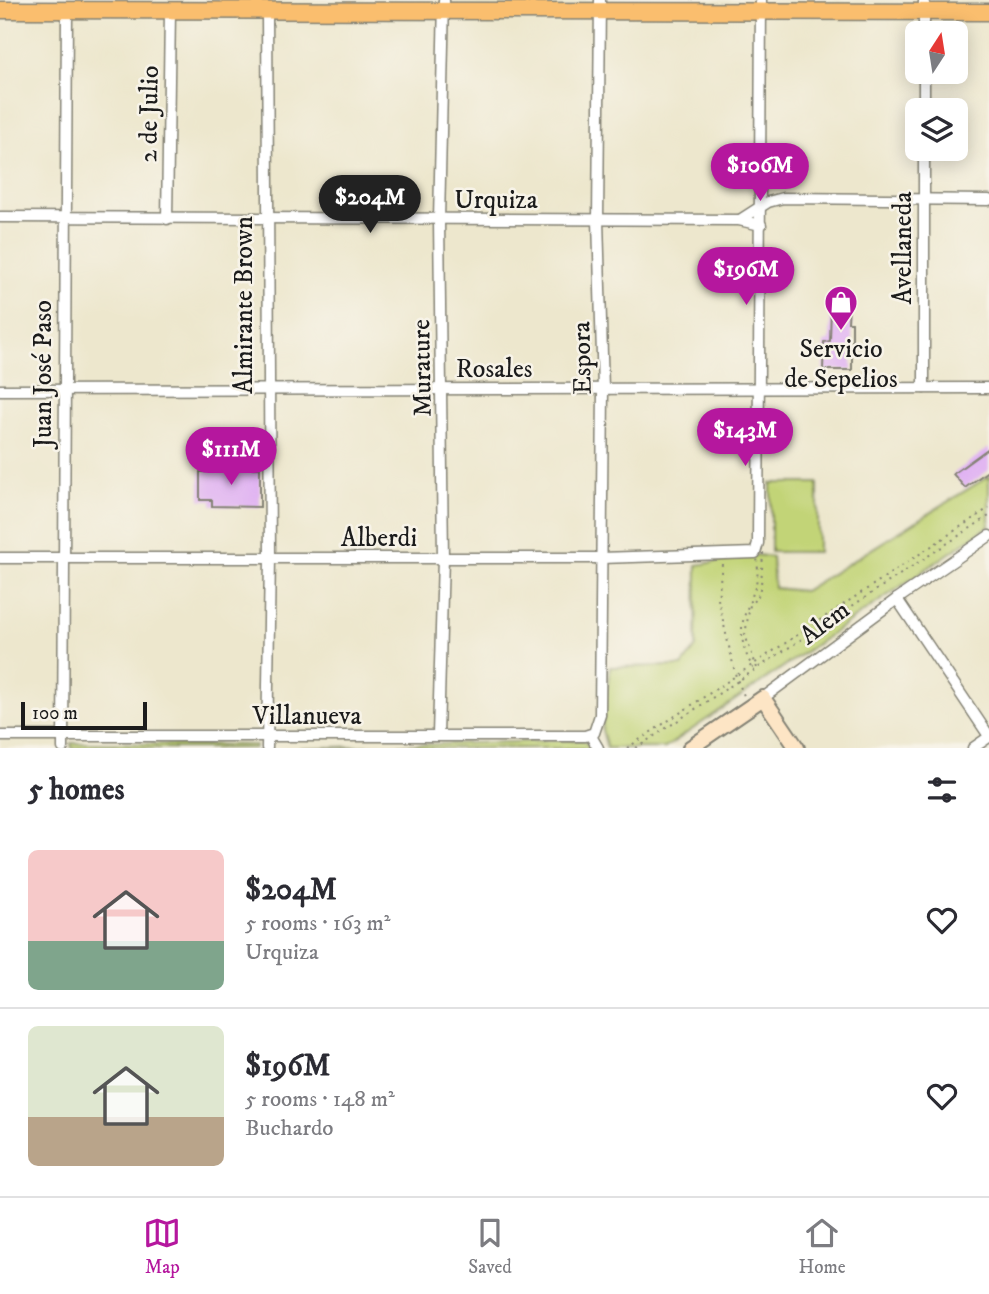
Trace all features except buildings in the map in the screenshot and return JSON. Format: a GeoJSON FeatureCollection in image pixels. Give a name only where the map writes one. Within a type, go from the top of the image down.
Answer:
{"type":"FeatureCollection","features":[{"type":"Feature","properties":{"kind":"main road"},"geometry":{"type":"LineString","coordinates":[[0,10],[67,5],[170,11],[267,6],[925,6],[989,12]]}},
{"type":"Feature","properties":{"kind":"main road"},"geometry":{"type":"LineString","coordinates":[[763,698],[797,748]]}},
{"type":"Feature","properties":{"kind":"main road","name":"Alem"},"geometry":{"type":"LineString","coordinates":[[690,748],[763,698]]}},
{"type":"Feature","properties":{"kind":"street","name":"Juan José Paso"},"geometry":{"type":"LineString","coordinates":[[62,748],[66,558],[67,5]]}},
{"type":"Feature","properties":{"kind":"street","name":"Almirante Brown"},"geometry":{"type":"LineString","coordinates":[[267,6],[270,558],[267,748]]}},
{"type":"Feature","properties":{"kind":"street","name":"Murature"},"geometry":{"type":"LineString","coordinates":[[438,735],[443,558],[439,220],[444,6]]}},
{"type":"Feature","properties":{"kind":"street","name":"Espora"},"geometry":{"type":"LineString","coordinates":[[591,736],[600,715],[603,389],[598,220],[600,6]]}},
{"type":"Feature","properties":{"kind":"street"},"geometry":{"type":"LineString","coordinates":[[757,552],[761,389],[761,6]]}},
{"type":"Feature","properties":{"kind":"street","name":"2 de Julio"},"geometry":{"type":"LineString","coordinates":[[167,219],[170,11]]}},
{"type":"Feature","properties":{"kind":"street","name":"Avellaneda"},"geometry":{"type":"LineString","coordinates":[[923,388],[924,161]]}},
{"type":"Feature","properties":{"kind":"street"},"geometry":{"type":"LineString","coordinates":[[761,178],[773,194],[783,198]]}},
{"type":"Feature","properties":{"kind":"street"},"geometry":{"type":"LineString","coordinates":[[739,220],[761,206],[783,198],[989,200]]}},
{"type":"Feature","properties":{"kind":"street","name":"Urquiza"},"geometry":{"type":"LineString","coordinates":[[0,217],[739,220],[761,225]]}},
{"type":"Feature","properties":{"kind":"street","name":"Rosales"},"geometry":{"type":"LineString","coordinates":[[0,390],[989,388]]}},
{"type":"Feature","properties":{"kind":"street","name":"Alem"},"geometry":{"type":"LineString","coordinates":[[763,698],[897,599],[989,536]]}},
{"type":"Feature","properties":{"kind":"street","name":"Alberdi"},"geometry":{"type":"LineString","coordinates":[[0,558],[601,558],[722,556],[757,552]]}},
{"type":"Feature","properties":{"kind":"street"},"geometry":{"type":"LineString","coordinates":[[897,599],[989,736],[973,748]]}},
{"type":"Feature","properties":{"kind":"street","name":"Villanueva"},"geometry":{"type":"LineString","coordinates":[[0,736],[591,736]]}},
{"type":"Feature","properties":{"kind":"street"},"geometry":{"type":"LineString","coordinates":[[591,736],[598,748]]}},
{"type":"Feature","properties":{"kind":"path"},"geometry":{"type":"LineString","coordinates":[[627,748],[989,508]]}},
{"type":"Feature","properties":{"kind":"path"},"geometry":{"type":"LineString","coordinates":[[636,748],[989,516]]}},
{"type":"Feature","properties":{"kind":"path"},"geometry":{"type":"LineString","coordinates":[[753,665],[741,636],[742,617],[756,595],[758,585],[760,568],[757,552]]}},
{"type":"Feature","properties":{"kind":"path"},"geometry":{"type":"LineString","coordinates":[[753,665],[745,635],[750,605],[758,596],[761,585],[762,553],[757,552]]}},
{"type":"Feature","properties":{"kind":"path"},"geometry":{"type":"LineString","coordinates":[[722,556],[718,599],[737,681],[749,708]]}},
{"type":"Feature","properties":{"kind":"green space"},"geometry":{"type":"Polygon","coordinates":[[[989,476],[989,526],[665,748],[607,748],[602,730],[610,667],[682,666],[696,647],[697,565],[757,555],[772,557],[774,588],[804,591],[989,476]]]}},
{"type":"Feature","properties":{"kind":"green space"},"geometry":{"type":"Polygon","coordinates":[[[771,483],[818,483],[818,552],[771,552],[771,483]]]}},
{"type":"Feature","properties":{"kind":"green space"},"geometry":{"type":"Polygon","coordinates":[[[582,740],[593,748],[299,748],[582,740]]]}},
{"type":"Feature","properties":{"kind":"green space"},"geometry":{"type":"Polygon","coordinates":[[[71,743],[255,745],[255,748],[72,748],[71,743]]]}},
{"type":"Feature","properties":{"kind":"place","name":"Servicio de Sepelios"},"geometry":{"type":"Point","coordinates":[841,332]}}]}
